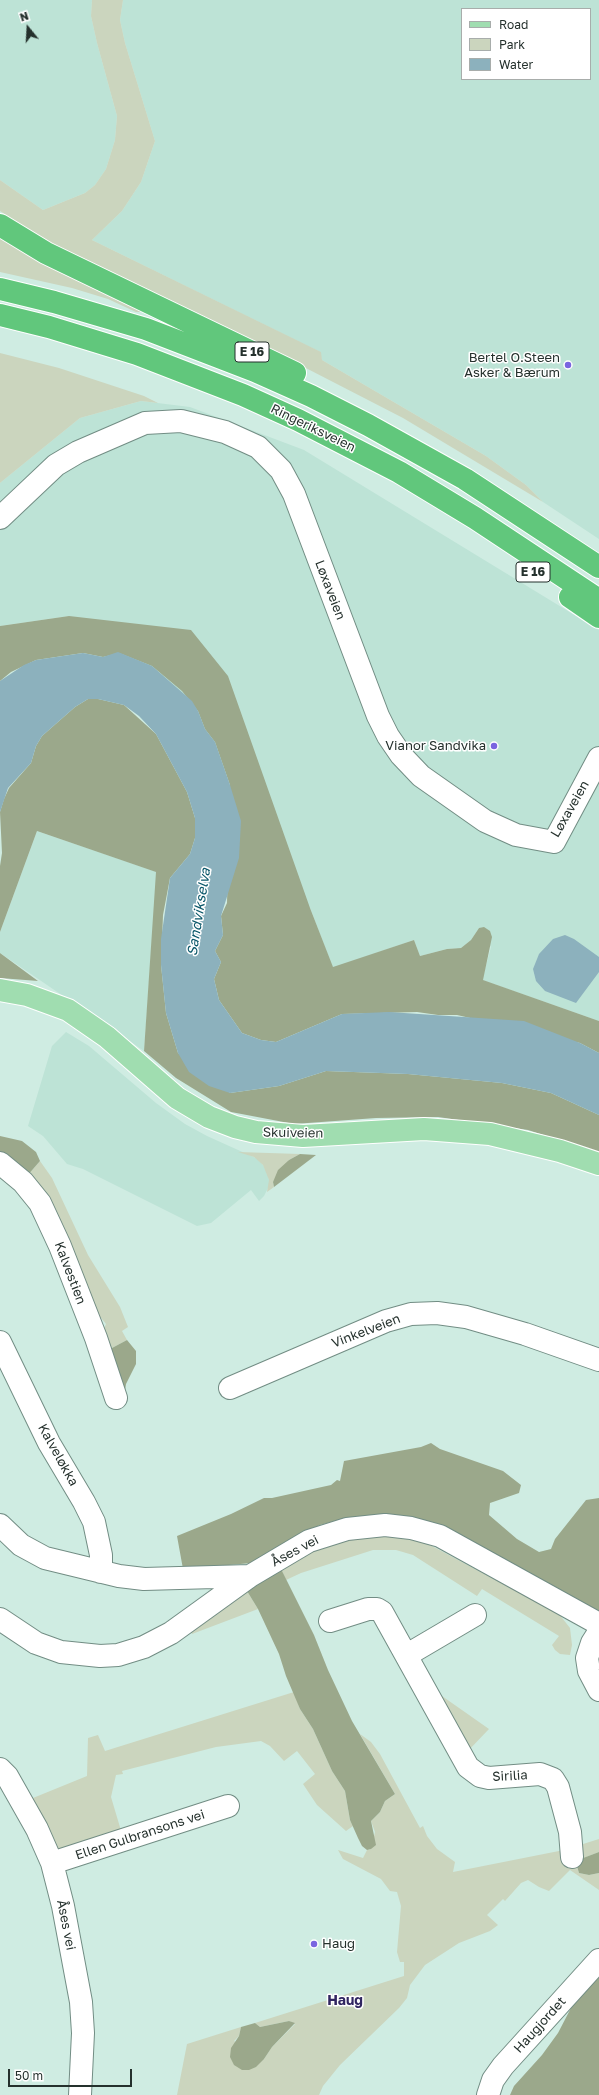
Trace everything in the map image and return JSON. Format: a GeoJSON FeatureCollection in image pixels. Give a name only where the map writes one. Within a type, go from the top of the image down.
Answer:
{"type":"FeatureCollection","features":[{"type":"Feature","properties":{"kind":"highway","name":"E 16"},"geometry":{"type":"LineString","coordinates":[[0,225],[46,253],[374,413],[472,469],[492,496]]}},
{"type":"Feature","properties":{"kind":"highway","name":"Ringeriksveien"},"geometry":{"type":"LineString","coordinates":[[0,288],[146,329],[255,371],[368,424],[492,496],[599,567]]}},
{"type":"Feature","properties":{"kind":"highway","name":"Ringeriksveien"},"geometry":{"type":"LineString","coordinates":[[0,315],[49,327],[137,354],[243,395],[352,447],[398,472],[475,518],[599,600]]}},
{"type":"Feature","properties":{"kind":"highway","name":"E 16"},"geometry":{"type":"LineString","coordinates":[[475,518],[495,546],[599,617]]}},
{"type":"Feature","properties":{"kind":"main road","name":"Skuiveien"},"geometry":{"type":"LineString","coordinates":[[0,990],[27,996],[68,1010],[107,1037],[177,1098],[209,1117],[235,1127],[256,1132],[296,1136],[424,1129],[490,1134],[553,1149],[599,1164]]}},
{"type":"Feature","properties":{"kind":"street","name":"Løxaveien"},"geometry":{"type":"LineString","coordinates":[[0,518],[56,465],[78,452],[145,423],[181,421],[225,432],[258,447],[281,470],[294,494],[378,716],[388,736],[401,755],[421,776],[485,821],[516,835],[554,842],[599,758]]}},
{"type":"Feature","properties":{"kind":"street","name":"Kalvestien"},"geometry":{"type":"LineString","coordinates":[[0,1163],[23,1182],[40,1203],[60,1246],[96,1338],[116,1398]]}},
{"type":"Feature","properties":{"kind":"street","name":"Vinkelveien"},"geometry":{"type":"LineString","coordinates":[[230,1388],[386,1321],[411,1314],[437,1313],[466,1317],[524,1334],[599,1360]]}},
{"type":"Feature","properties":{"kind":"street","name":"Kalveløkka"},"geometry":{"type":"LineString","coordinates":[[0,1342],[49,1443],[84,1502],[94,1522],[101,1555],[101,1572]]}},
{"type":"Feature","properties":{"kind":"street"},"geometry":{"type":"LineString","coordinates":[[0,1525],[21,1545],[45,1558],[101,1572],[144,1579],[250,1576]]}},
{"type":"Feature","properties":{"kind":"street","name":"Åses vei"},"geometry":{"type":"LineString","coordinates":[[0,1620],[36,1643],[61,1652],[100,1656],[118,1655],[144,1647],[171,1633],[250,1576],[309,1541],[347,1529],[385,1525],[411,1528],[440,1536],[599,1624]]}},
{"type":"Feature","properties":{"kind":"street","name":"Sirilia"},"geometry":{"type":"LineString","coordinates":[[330,1621],[368,1609],[377,1609],[382,1612],[407,1655],[464,1762],[472,1771],[480,1776],[489,1778],[540,1774],[554,1779],[558,1787],[570,1832],[572,1857]]}},
{"type":"Feature","properties":{"kind":"street"},"geometry":{"type":"LineString","coordinates":[[407,1655],[475,1615]]}},
{"type":"Feature","properties":{"kind":"street"},"geometry":{"type":"LineString","coordinates":[[599,1632],[592,1643],[587,1658],[589,1671],[599,1690]]}},
{"type":"Feature","properties":{"kind":"street","name":"Åses vei"},"geometry":{"type":"LineString","coordinates":[[0,1769],[7,1776],[37,1829],[52,1863],[63,1906],[81,2002],[83,2033],[80,2095]]}},
{"type":"Feature","properties":{"kind":"street","name":"Ellen Gulbransons vei"},"geometry":{"type":"LineString","coordinates":[[52,1863],[228,1806]]}},
{"type":"Feature","properties":{"kind":"street","name":"Haugjordet"},"geometry":{"type":"LineString","coordinates":[[488,2095],[493,2080],[503,2066],[599,1960]]}},
{"type":"Feature","properties":{"kind":"shaded area"},"geometry":{"type":"Polygon","coordinates":[[[0,0],[92,0],[91,16],[117,116],[115,140],[106,169],[95,185],[85,193],[43,210],[0,180],[0,0]]]}},
{"type":"Feature","properties":{"kind":"shaded area"},"geometry":{"type":"Polygon","coordinates":[[[123,0],[599,0],[599,539],[543,502],[526,485],[486,456],[322,360],[320,352],[92,240],[122,211],[141,182],[155,141],[125,43],[120,20],[123,0]]]}},
{"type":"Feature","properties":{"kind":"shaded area"},"geometry":{"type":"Polygon","coordinates":[[[141,401],[190,407],[304,450],[599,630],[599,1021],[482,980],[491,947],[479,928],[471,940],[461,948],[447,949],[420,956],[414,940],[333,968],[310,908],[69,616],[0,626],[0,483],[80,418],[141,401]]]}},
{"type":"Feature","properties":{"kind":"shaded area"},"geometry":{"type":"Polygon","coordinates":[[[69,616],[191,630],[228,676],[310,908],[333,967],[414,940],[420,956],[447,949],[461,948],[471,940],[479,928],[484,927],[490,931],[492,937],[483,980],[599,1021],[599,1053],[580,1043],[457,1015],[438,1015],[417,1012],[342,1014],[276,1042],[261,1040],[242,1033],[219,1000],[214,979],[221,962],[215,951],[223,935],[221,916],[227,903],[230,785],[215,742],[205,729],[198,711],[182,691],[152,666],[119,653],[103,657],[83,653],[36,660],[11,672],[0,681],[0,626],[69,616]]]}},
{"type":"Feature","properties":{"kind":"shaded area"},"geometry":{"type":"Polygon","coordinates":[[[88,699],[98,699],[124,705],[156,734],[187,792],[195,818],[195,838],[190,854],[170,878],[163,915],[161,965],[166,1013],[178,1053],[230,1093],[279,1086],[326,1071],[408,1074],[502,1083],[551,1093],[599,1115],[599,1153],[528,1130],[438,1117],[376,1118],[294,1124],[231,1112],[176,1078],[144,1051],[156,872],[37,831],[0,932],[0,866],[2,853],[0,812],[4,799],[9,788],[31,763],[36,746],[42,736],[75,707],[88,699]]]}},
{"type":"Feature","properties":{"kind":"shaded area"},"geometry":{"type":"Polygon","coordinates":[[[37,831],[157,872],[144,1051],[0,953],[0,932],[37,831]]]}},
{"type":"Feature","properties":{"kind":"shaded area"},"geometry":{"type":"Polygon","coordinates":[[[0,953],[38,981],[0,978],[0,953]]]}},
{"type":"Feature","properties":{"kind":"shaded area"},"geometry":{"type":"Polygon","coordinates":[[[66,1032],[89,1046],[156,1103],[185,1124],[207,1136],[258,1159],[267,1170],[269,1180],[269,1186],[264,1196],[259,1201],[251,1190],[211,1223],[197,1226],[83,1169],[67,1164],[43,1136],[28,1126],[52,1046],[66,1032]]]}},
{"type":"Feature","properties":{"kind":"shaded area"},"geometry":{"type":"Polygon","coordinates":[[[0,1136],[22,1141],[36,1152],[40,1161],[27,1176],[0,1155],[0,1136]]]}},
{"type":"Feature","properties":{"kind":"shaded area"},"geometry":{"type":"Polygon","coordinates":[[[300,1154],[316,1155],[274,1187],[273,1182],[278,1170],[289,1160],[300,1154]]]}},
{"type":"Feature","properties":{"kind":"shaded area"},"geometry":{"type":"Polygon","coordinates":[[[127,1340],[136,1351],[136,1364],[126,1384],[124,1397],[108,1354],[112,1348],[127,1340]]]}},
{"type":"Feature","properties":{"kind":"shaded area"},"geometry":{"type":"Polygon","coordinates":[[[431,1443],[440,1449],[503,1471],[521,1485],[519,1493],[490,1503],[489,1515],[517,1539],[539,1552],[551,1549],[555,1539],[586,1500],[599,1498],[599,1612],[397,1516],[361,1516],[320,1525],[303,1533],[252,1563],[183,1569],[177,1536],[231,1514],[264,1498],[272,1498],[331,1485],[337,1480],[340,1481],[344,1461],[421,1447],[431,1443]]]}},
{"type":"Feature","properties":{"kind":"shaded area"},"geometry":{"type":"Polygon","coordinates":[[[281,1569],[314,1635],[328,1670],[352,1721],[395,1794],[385,1801],[380,1812],[371,1821],[376,1845],[371,1849],[367,1850],[362,1846],[358,1838],[350,1820],[345,1791],[332,1771],[313,1729],[300,1709],[286,1676],[279,1654],[258,1609],[247,1591],[281,1569]]]}},
{"type":"Feature","properties":{"kind":"shaded area"},"geometry":{"type":"Polygon","coordinates":[[[599,1852],[599,1873],[589,1875],[579,1873],[577,1866],[578,1860],[599,1852]]]}},
{"type":"Feature","properties":{"kind":"shaded area"},"geometry":{"type":"Polygon","coordinates":[[[599,1975],[599,2095],[510,2095],[514,2086],[542,2055],[558,2033],[572,2006],[599,1975]]]}},
{"type":"Feature","properties":{"kind":"shaded area"},"geometry":{"type":"Polygon","coordinates":[[[289,2021],[295,2023],[272,2047],[264,2059],[256,2067],[249,2070],[242,2070],[234,2065],[230,2057],[231,2048],[239,2036],[241,2027],[255,2023],[260,2027],[289,2021]]]}},
{"type":"Feature","properties":{"kind":"green space"},"geometry":{"type":"Polygon","coordinates":[[[92,0],[123,0],[120,20],[125,43],[155,141],[141,182],[122,211],[92,240],[321,352],[322,360],[486,456],[526,485],[543,502],[403,418],[300,365],[50,243],[0,211],[0,180],[43,210],[85,193],[95,185],[106,169],[115,140],[117,116],[91,16],[92,0]]]}},
{"type":"Feature","properties":{"kind":"green space"},"geometry":{"type":"Polygon","coordinates":[[[0,233],[141,307],[141,312],[136,312],[108,299],[72,288],[0,272],[0,233]]]}},
{"type":"Feature","properties":{"kind":"green space"},"geometry":{"type":"Polygon","coordinates":[[[0,353],[59,368],[144,396],[158,403],[141,401],[80,418],[0,483],[0,353]]]}},
{"type":"Feature","properties":{"kind":"green space"},"geometry":{"type":"Polygon","coordinates":[[[238,1152],[300,1154],[289,1160],[273,1182],[274,1187],[267,1192],[269,1180],[263,1165],[254,1157],[238,1152]]]}},
{"type":"Feature","properties":{"kind":"green space"},"geometry":{"type":"Polygon","coordinates":[[[40,1161],[52,1178],[88,1255],[120,1307],[128,1327],[122,1331],[127,1340],[112,1348],[108,1354],[102,1333],[106,1324],[89,1303],[27,1176],[40,1161]]]}},
{"type":"Feature","properties":{"kind":"green space"},"geometry":{"type":"Polygon","coordinates":[[[370,1536],[396,1537],[418,1541],[432,1546],[559,1614],[570,1628],[572,1645],[570,1655],[560,1654],[552,1645],[559,1636],[482,1589],[477,1596],[413,1555],[396,1550],[373,1550],[301,1573],[286,1580],[281,1569],[315,1550],[349,1539],[370,1536]]]}},
{"type":"Feature","properties":{"kind":"green space"},"geometry":{"type":"Polygon","coordinates":[[[247,1591],[258,1609],[192,1634],[191,1632],[247,1591]]]}},
{"type":"Feature","properties":{"kind":"green space"},"geometry":{"type":"Polygon","coordinates":[[[432,1689],[489,1729],[466,1753],[432,1689]]]}},
{"type":"Feature","properties":{"kind":"green space"},"geometry":{"type":"Polygon","coordinates":[[[294,1692],[300,1709],[313,1729],[332,1771],[345,1791],[350,1820],[353,1826],[346,1831],[317,1805],[303,1784],[315,1774],[297,1751],[284,1761],[270,1746],[261,1741],[216,1747],[122,1771],[123,1774],[116,1775],[111,1797],[122,1834],[59,1850],[55,1848],[33,1798],[87,1776],[88,1738],[98,1735],[105,1751],[294,1692]]]}},
{"type":"Feature","properties":{"kind":"green space"},"geometry":{"type":"Polygon","coordinates":[[[360,1734],[371,1742],[380,1754],[420,1828],[423,1826],[427,1836],[437,1849],[455,1862],[453,1872],[564,1850],[599,1839],[599,1852],[579,1860],[577,1866],[579,1873],[589,1875],[599,1873],[599,1890],[570,1870],[549,1891],[528,1880],[521,1883],[505,1901],[503,1899],[487,1915],[498,1925],[490,1931],[459,1943],[425,1965],[410,1985],[407,1998],[399,2008],[340,2065],[323,2086],[319,2095],[177,2095],[187,2044],[241,2027],[239,2036],[234,2041],[264,2059],[272,2047],[295,2024],[289,2021],[260,2027],[255,2023],[404,1976],[404,1962],[400,1962],[397,1952],[401,1906],[397,1892],[390,1891],[381,1879],[343,1859],[338,1850],[363,1858],[367,1850],[371,1849],[375,1832],[371,1821],[380,1812],[385,1801],[395,1794],[360,1734]]]}},
{"type":"Feature","properties":{"kind":"water","name":"Sandvikselva"},"geometry":{"type":"Polygon","coordinates":[[[118,652],[152,666],[192,701],[198,711],[205,729],[215,742],[230,785],[241,821],[239,858],[221,916],[223,935],[215,951],[221,962],[214,979],[219,1000],[242,1033],[261,1040],[276,1042],[342,1014],[389,1012],[524,1021],[580,1043],[599,1053],[599,1115],[551,1093],[502,1083],[408,1074],[326,1071],[279,1086],[230,1093],[209,1086],[189,1072],[178,1053],[166,1013],[161,965],[161,939],[170,878],[190,854],[195,838],[195,818],[187,792],[156,734],[139,716],[124,705],[98,699],[88,699],[75,707],[42,736],[36,746],[31,763],[8,788],[0,812],[0,681],[24,665],[36,660],[83,653],[103,657],[118,652]]]}},
{"type":"Feature","properties":{"kind":"water"},"geometry":{"type":"Polygon","coordinates":[[[565,935],[574,939],[599,957],[599,972],[576,1003],[545,991],[536,981],[533,969],[539,954],[553,939],[565,935]]]}},
{"type":"Feature","properties":{"kind":"place","name":"Bertel O.Steen Asker & Bærum"},"geometry":{"type":"Point","coordinates":[568,365]}},
{"type":"Feature","properties":{"kind":"place","name":"Vianor Sandvika"},"geometry":{"type":"Point","coordinates":[494,746]}},
{"type":"Feature","properties":{"kind":"place","name":"Haug"},"geometry":{"type":"Point","coordinates":[314,1944]}},
{"type":"Feature","properties":{"kind":"district","name":"Haug"},"geometry":{"type":"Point","coordinates":[345,2001]}}]}
